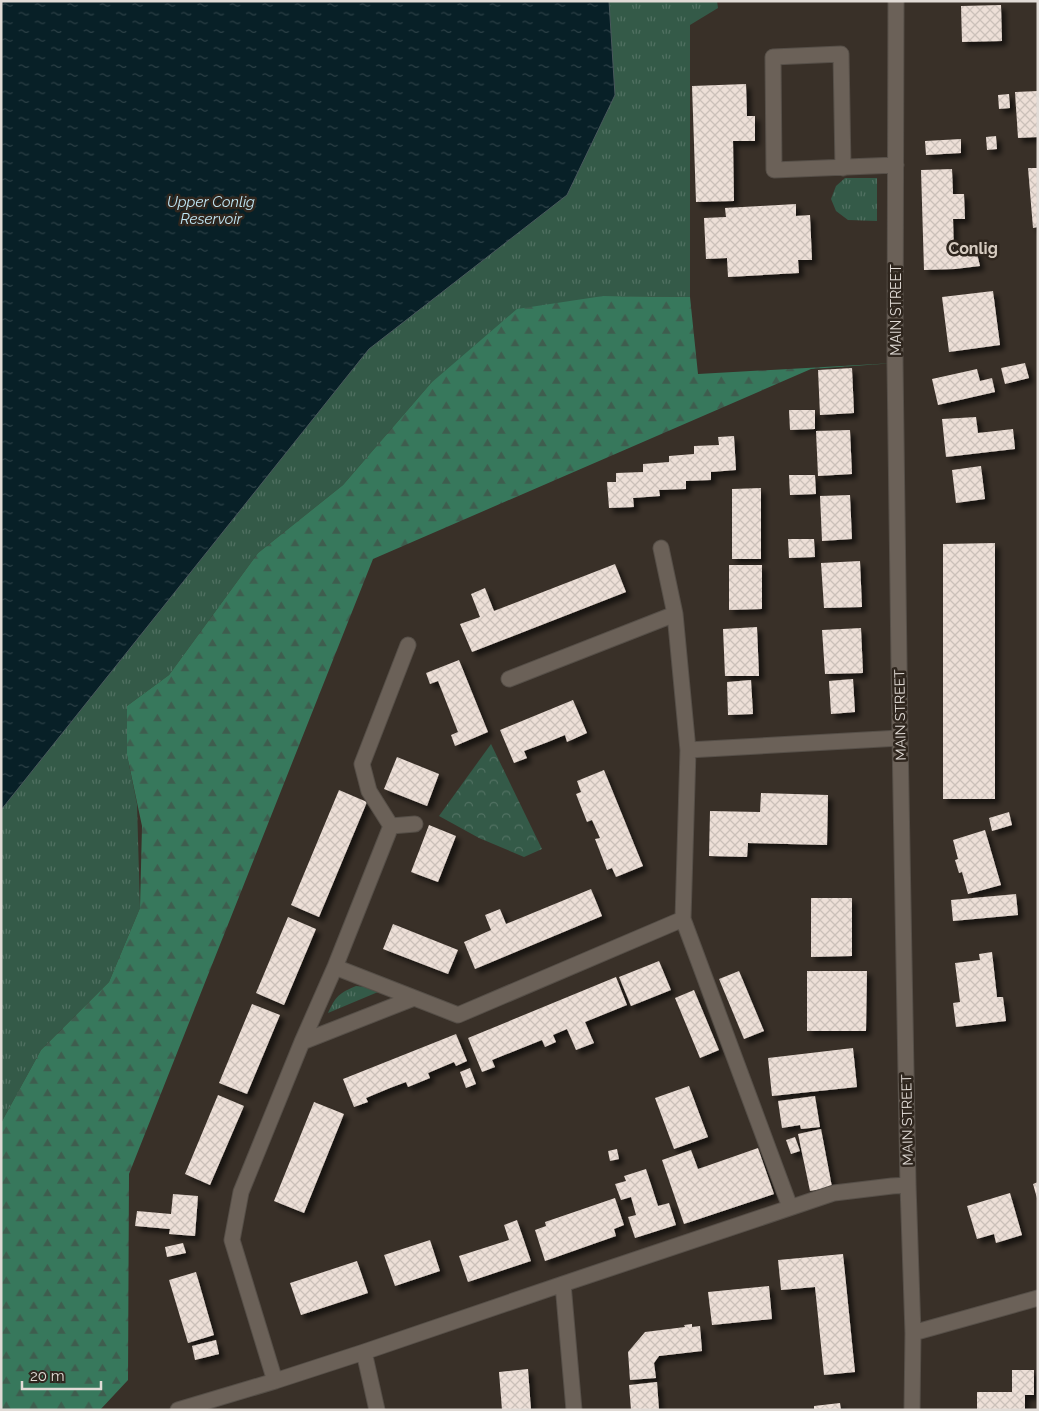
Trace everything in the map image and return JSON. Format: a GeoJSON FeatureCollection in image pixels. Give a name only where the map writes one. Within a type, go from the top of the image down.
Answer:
{"type":"FeatureCollection","features":[{"type":"Feature","properties":{"kind":"street","name":"MAIN STREET"},"geometry":{"type":"LineString","coordinates":[[896,1],[895,362],[908,1186],[913,1333],[912,1410]]}},
{"type":"Feature","properties":{"kind":"street"},"geometry":{"type":"LineString","coordinates":[[843,168],[841,54],[773,57],[774,170],[843,168],[896,165]]}},
{"type":"Feature","properties":{"kind":"street"},"geometry":{"type":"LineString","coordinates":[[661,548],[675,614],[688,750],[683,919],[790,1207]]}},
{"type":"Feature","properties":{"kind":"street"},"geometry":{"type":"LineString","coordinates":[[509,679],[675,614]]}},
{"type":"Feature","properties":{"kind":"street"},"geometry":{"type":"LineString","coordinates":[[391,826],[369,791],[362,764],[408,645]]}},
{"type":"Feature","properties":{"kind":"street"},"geometry":{"type":"LineString","coordinates":[[688,750],[900,738]]}},
{"type":"Feature","properties":{"kind":"street"},"geometry":{"type":"LineString","coordinates":[[391,826],[415,824]]}},
{"type":"Feature","properties":{"kind":"street"},"geometry":{"type":"LineString","coordinates":[[275,1381],[232,1240],[241,1192],[302,1042],[335,967],[391,826]]}},
{"type":"Feature","properties":{"kind":"street"},"geometry":{"type":"LineString","coordinates":[[335,967],[458,1015],[683,919]]}},
{"type":"Feature","properties":{"kind":"street"},"geometry":{"type":"LineString","coordinates":[[302,1042],[414,998]]}},
{"type":"Feature","properties":{"kind":"street"},"geometry":{"type":"LineString","coordinates":[[183,1409],[364,1352],[834,1193],[892,1186],[908,1186]]}},
{"type":"Feature","properties":{"kind":"street"},"geometry":{"type":"LineString","coordinates":[[563,1284],[574,1410]]}},
{"type":"Feature","properties":{"kind":"street"},"geometry":{"type":"LineString","coordinates":[[913,1333],[1038,1298]]}},
{"type":"Feature","properties":{"kind":"street"},"geometry":{"type":"LineString","coordinates":[[364,1352],[377,1410]]}},
{"type":"Feature","properties":{"kind":"green space","name":"Upper Conlig Reservoir"},"geometry":{"type":"Polygon","coordinates":[[[1,1],[717,1],[718,8],[690,25],[690,297],[603,296],[431,383],[343,485],[258,553],[169,675],[127,706],[127,755],[137,804],[140,908],[109,982],[41,1050],[1,1123],[1,1]]]}},
{"type":"Feature","properties":{"kind":"green space"},"geometry":{"type":"Polygon","coordinates":[[[845,178],[877,178],[877,221],[848,220],[836,211],[831,199],[836,186],[845,178]]]}},
{"type":"Feature","properties":{"kind":"green space"},"geometry":{"type":"Polygon","coordinates":[[[603,296],[690,297],[698,374],[895,363],[811,369],[373,559],[129,1174],[128,1380],[100,1410],[1,1410],[1,1123],[41,1050],[109,982],[140,908],[142,826],[127,755],[127,706],[169,675],[258,553],[343,485],[431,383],[517,309],[603,296]]]}},
{"type":"Feature","properties":{"kind":"green space"},"geometry":{"type":"Polygon","coordinates":[[[491,744],[542,849],[524,857],[479,838],[439,816],[491,744]]]}},
{"type":"Feature","properties":{"kind":"green space"},"geometry":{"type":"Polygon","coordinates":[[[356,986],[366,987],[378,992],[328,1013],[339,996],[356,986]]]}},
{"type":"Feature","properties":{"kind":"water","name":"Upper Conlig Reservoir"},"geometry":{"type":"Polygon","coordinates":[[[1,1],[609,1],[615,95],[567,195],[369,349],[1,810],[1,1]]]}},
{"type":"Feature","properties":{"kind":"building"},"geometry":{"type":"Polygon","coordinates":[[[1001,5],[1002,41],[962,42],[961,6],[1001,5]]]}},
{"type":"Feature","properties":{"kind":"building"},"geometry":{"type":"Polygon","coordinates":[[[746,84],[747,116],[755,116],[755,141],[733,141],[734,201],[696,202],[692,86],[746,84]]]}},
{"type":"Feature","properties":{"kind":"building"},"geometry":{"type":"Polygon","coordinates":[[[1038,91],[1038,137],[1018,138],[1015,92],[1038,91]]]}},
{"type":"Feature","properties":{"kind":"building"},"geometry":{"type":"Polygon","coordinates":[[[1009,94],[1010,108],[999,109],[998,95],[1009,94]]]}},
{"type":"Feature","properties":{"kind":"building"},"geometry":{"type":"Polygon","coordinates":[[[996,136],[997,149],[987,150],[986,137],[996,136]]]}},
{"type":"Feature","properties":{"kind":"building"},"geometry":{"type":"Polygon","coordinates":[[[961,139],[961,153],[926,155],[925,141],[961,139]]]}},
{"type":"Feature","properties":{"kind":"building"},"geometry":{"type":"Polygon","coordinates":[[[1028,168],[1038,168],[1038,227],[1033,228],[1028,168]]]}},
{"type":"Feature","properties":{"kind":"building"},"geometry":{"type":"Polygon","coordinates":[[[952,169],[953,194],[964,194],[965,219],[953,219],[954,252],[976,249],[980,266],[924,270],[921,170],[952,169]]]}},
{"type":"Feature","properties":{"kind":"building"},"geometry":{"type":"Polygon","coordinates":[[[796,204],[796,216],[810,215],[812,260],[798,260],[799,273],[728,277],[727,258],[706,259],[704,218],[726,217],[725,208],[796,204]]]}},
{"type":"Feature","properties":{"kind":"building"},"geometry":{"type":"Polygon","coordinates":[[[993,291],[1000,345],[949,352],[942,297],[993,291]]]}},
{"type":"Feature","properties":{"kind":"building"},"geometry":{"type":"Polygon","coordinates":[[[1025,363],[1029,378],[1005,384],[1001,368],[1025,363]]]}},
{"type":"Feature","properties":{"kind":"building"},"geometry":{"type":"Polygon","coordinates":[[[852,368],[854,413],[820,415],[818,370],[852,368]]]}},
{"type":"Feature","properties":{"kind":"building"},"geometry":{"type":"Polygon","coordinates":[[[977,369],[980,381],[992,378],[995,392],[938,405],[932,379],[977,369]]]}},
{"type":"Feature","properties":{"kind":"building"},"geometry":{"type":"Polygon","coordinates":[[[789,410],[815,410],[815,429],[790,430],[789,410]]]}},
{"type":"Feature","properties":{"kind":"building"},"geometry":{"type":"Polygon","coordinates":[[[976,417],[978,433],[1013,429],[1015,449],[946,457],[942,419],[976,417]]]}},
{"type":"Feature","properties":{"kind":"building"},"geometry":{"type":"Polygon","coordinates":[[[850,430],[852,474],[818,476],[816,431],[850,430]]]}},
{"type":"Feature","properties":{"kind":"building"},"geometry":{"type":"Polygon","coordinates":[[[734,436],[736,470],[711,472],[711,480],[686,481],[686,489],[659,490],[660,496],[633,498],[634,507],[609,508],[607,482],[616,482],[616,473],[643,472],[643,464],[669,462],[669,456],[694,454],[694,446],[719,445],[718,437],[734,436]]]}},
{"type":"Feature","properties":{"kind":"building"},"geometry":{"type":"Polygon","coordinates":[[[981,466],[985,499],[956,503],[952,470],[981,466]]]}},
{"type":"Feature","properties":{"kind":"building"},"geometry":{"type":"Polygon","coordinates":[[[789,475],[815,475],[816,494],[790,495],[789,475]]]}},
{"type":"Feature","properties":{"kind":"building"},"geometry":{"type":"Polygon","coordinates":[[[761,488],[761,559],[732,559],[732,489],[761,488]]]}},
{"type":"Feature","properties":{"kind":"building"},"geometry":{"type":"Polygon","coordinates":[[[850,495],[852,539],[822,541],[820,496],[850,495]]]}},
{"type":"Feature","properties":{"kind":"building"},"geometry":{"type":"Polygon","coordinates":[[[788,539],[814,539],[815,557],[789,558],[788,539]]]}},
{"type":"Feature","properties":{"kind":"building"},"geometry":{"type":"Polygon","coordinates":[[[995,543],[995,799],[943,799],[943,544],[995,543]]]}},
{"type":"Feature","properties":{"kind":"building"},"geometry":{"type":"Polygon","coordinates":[[[860,561],[862,607],[824,608],[821,563],[860,561]]]}},
{"type":"Feature","properties":{"kind":"building"},"geometry":{"type":"Polygon","coordinates":[[[615,564],[626,592],[472,652],[460,624],[480,617],[471,594],[485,588],[494,611],[615,564]]]}},
{"type":"Feature","properties":{"kind":"building"},"geometry":{"type":"Polygon","coordinates":[[[729,565],[762,565],[762,609],[729,610],[729,565]]]}},
{"type":"Feature","properties":{"kind":"building"},"geometry":{"type":"Polygon","coordinates":[[[757,627],[759,676],[725,676],[723,629],[757,627]]]}},
{"type":"Feature","properties":{"kind":"building"},"geometry":{"type":"Polygon","coordinates":[[[861,628],[863,673],[825,674],[822,630],[861,628]]]}},
{"type":"Feature","properties":{"kind":"building"},"geometry":{"type":"Polygon","coordinates":[[[459,660],[488,732],[455,746],[451,735],[458,732],[438,681],[430,684],[426,673],[459,660]]]}},
{"type":"Feature","properties":{"kind":"building"},"geometry":{"type":"Polygon","coordinates":[[[853,679],[855,712],[831,714],[829,681],[853,679]]]}},
{"type":"Feature","properties":{"kind":"building"},"geometry":{"type":"Polygon","coordinates":[[[751,680],[753,714],[728,715],[727,682],[751,680]]]}},
{"type":"Feature","properties":{"kind":"building"},"geometry":{"type":"Polygon","coordinates":[[[573,700],[587,733],[567,742],[565,735],[524,751],[527,758],[514,763],[500,730],[573,700]]]}},
{"type":"Feature","properties":{"kind":"building"},"geometry":{"type":"Polygon","coordinates":[[[397,757],[439,774],[427,806],[384,789],[397,757]]]}},
{"type":"Feature","properties":{"kind":"building"},"geometry":{"type":"Polygon","coordinates":[[[604,770],[643,866],[616,877],[612,868],[607,870],[595,839],[600,838],[592,820],[587,822],[576,794],[581,792],[577,781],[604,770]]]}},
{"type":"Feature","properties":{"kind":"building"},"geometry":{"type":"Polygon","coordinates":[[[339,790],[367,802],[319,917],[291,905],[339,790]]]}},
{"type":"Feature","properties":{"kind":"building"},"geometry":{"type":"Polygon","coordinates":[[[761,793],[828,795],[827,845],[748,843],[747,857],[709,856],[710,811],[760,812],[761,793]]]}},
{"type":"Feature","properties":{"kind":"building"},"geometry":{"type":"Polygon","coordinates":[[[1009,812],[1012,825],[992,831],[989,818],[1009,812]]]}},
{"type":"Feature","properties":{"kind":"building"},"geometry":{"type":"Polygon","coordinates":[[[429,825],[456,836],[438,882],[411,872],[429,825]]]}},
{"type":"Feature","properties":{"kind":"building"},"geometry":{"type":"Polygon","coordinates":[[[985,830],[1001,885],[968,894],[962,872],[959,873],[955,860],[958,859],[953,840],[985,830]]]}},
{"type":"Feature","properties":{"kind":"building"},"geometry":{"type":"Polygon","coordinates":[[[591,889],[602,916],[475,969],[464,942],[491,930],[485,915],[500,909],[506,924],[591,889]]]}},
{"type":"Feature","properties":{"kind":"building"},"geometry":{"type":"Polygon","coordinates":[[[1016,894],[1018,915],[953,921],[951,900],[1016,894]]]}},
{"type":"Feature","properties":{"kind":"building"},"geometry":{"type":"Polygon","coordinates":[[[811,898],[852,898],[852,956],[811,957],[811,898]]]}},
{"type":"Feature","properties":{"kind":"building"},"geometry":{"type":"Polygon","coordinates":[[[288,917],[316,929],[284,1005],[256,993],[288,917]]]}},
{"type":"Feature","properties":{"kind":"building"},"geometry":{"type":"Polygon","coordinates":[[[393,924],[458,950],[448,974],[383,949],[393,924]]]}},
{"type":"Feature","properties":{"kind":"building"},"geometry":{"type":"Polygon","coordinates":[[[992,952],[997,997],[1003,997],[1006,1021],[956,1027],[953,1003],[960,1002],[955,963],[980,960],[979,954],[992,952]]]}},
{"type":"Feature","properties":{"kind":"building"},"geometry":{"type":"Polygon","coordinates":[[[659,961],[671,990],[631,1006],[619,977],[659,961]]]}},
{"type":"Feature","properties":{"kind":"building"},"geometry":{"type":"Polygon","coordinates":[[[739,971],[764,1031],[744,1039],[719,979],[739,971]]]}},
{"type":"Feature","properties":{"kind":"building"},"geometry":{"type":"Polygon","coordinates":[[[807,971],[867,971],[866,1031],[807,1031],[807,971]]]}},
{"type":"Feature","properties":{"kind":"building"},"geometry":{"type":"Polygon","coordinates":[[[616,977],[627,1005],[585,1022],[594,1043],[576,1050],[567,1029],[553,1035],[556,1042],[545,1047],[542,1040],[492,1060],[495,1067],[482,1072],[468,1038],[616,977]]]}},
{"type":"Feature","properties":{"kind":"building"},"geometry":{"type":"Polygon","coordinates":[[[694,990],[719,1050],[700,1058],[675,998],[694,990]]]}},
{"type":"Feature","properties":{"kind":"building"},"geometry":{"type":"Polygon","coordinates":[[[252,1004],[280,1015],[247,1094],[219,1083],[252,1004]]]}},
{"type":"Feature","properties":{"kind":"building"},"geometry":{"type":"Polygon","coordinates":[[[456,1034],[467,1061],[456,1066],[454,1062],[428,1073],[430,1078],[408,1087],[406,1082],[390,1088],[366,1098],[368,1102],[354,1107],[343,1079],[456,1034]]]}},
{"type":"Feature","properties":{"kind":"building"},"geometry":{"type":"Polygon","coordinates":[[[853,1048],[857,1087],[772,1096],[768,1058],[853,1048]]]}},
{"type":"Feature","properties":{"kind":"building"},"geometry":{"type":"Polygon","coordinates":[[[470,1068],[476,1084],[466,1088],[460,1072],[470,1068]]]}},
{"type":"Feature","properties":{"kind":"building"},"geometry":{"type":"Polygon","coordinates":[[[689,1086],[708,1137],[674,1149],[655,1098],[689,1086]]]}},
{"type":"Feature","properties":{"kind":"building"},"geometry":{"type":"Polygon","coordinates":[[[218,1095],[244,1106],[210,1185],[185,1174],[218,1095]]]}},
{"type":"Feature","properties":{"kind":"building"},"geometry":{"type":"Polygon","coordinates":[[[815,1096],[820,1127],[801,1129],[800,1125],[782,1128],[778,1101],[815,1096]]]}},
{"type":"Feature","properties":{"kind":"building"},"geometry":{"type":"Polygon","coordinates":[[[314,1102],[344,1114],[304,1213],[274,1201],[314,1102]]]}},
{"type":"Feature","properties":{"kind":"building"},"geometry":{"type":"Polygon","coordinates":[[[821,1129],[832,1187],[810,1191],[798,1134],[821,1129]]]}},
{"type":"Feature","properties":{"kind":"building"},"geometry":{"type":"Polygon","coordinates":[[[795,1137],[800,1151],[791,1154],[786,1140],[795,1137]]]}},
{"type":"Feature","properties":{"kind":"building"},"geometry":{"type":"Polygon","coordinates":[[[758,1148],[774,1194],[684,1224],[662,1160],[691,1150],[698,1169],[758,1148]]]}},
{"type":"Feature","properties":{"kind":"building"},"geometry":{"type":"Polygon","coordinates":[[[617,1149],[619,1159],[610,1161],[608,1151],[617,1149]]]}},
{"type":"Feature","properties":{"kind":"building"},"geometry":{"type":"Polygon","coordinates":[[[646,1169],[658,1206],[669,1203],[676,1225],[635,1238],[628,1217],[636,1215],[631,1197],[621,1200],[615,1184],[626,1181],[624,1176],[646,1169]]]}},
{"type":"Feature","properties":{"kind":"building"},"geometry":{"type":"Polygon","coordinates":[[[1038,1182],[1038,1198],[1037,1198],[1033,1184],[1038,1182]]]}},
{"type":"Feature","properties":{"kind":"building"},"geometry":{"type":"Polygon","coordinates":[[[1010,1193],[1022,1235],[996,1243],[994,1234],[977,1239],[967,1206],[1010,1193]]]}},
{"type":"Feature","properties":{"kind":"building"},"geometry":{"type":"Polygon","coordinates":[[[173,1194],[198,1196],[195,1236],[169,1234],[170,1229],[135,1226],[137,1211],[171,1214],[173,1194]]]}},
{"type":"Feature","properties":{"kind":"building"},"geometry":{"type":"Polygon","coordinates":[[[615,1198],[624,1225],[614,1229],[616,1236],[545,1261],[535,1230],[546,1226],[545,1222],[615,1198]]]}},
{"type":"Feature","properties":{"kind":"building"},"geometry":{"type":"Polygon","coordinates":[[[517,1220],[531,1261],[468,1282],[459,1256],[509,1240],[504,1225],[517,1220]]]}},
{"type":"Feature","properties":{"kind":"building"},"geometry":{"type":"Polygon","coordinates":[[[430,1240],[440,1271],[395,1286],[384,1255],[430,1240]]]}},
{"type":"Feature","properties":{"kind":"building"},"geometry":{"type":"Polygon","coordinates":[[[183,1243],[186,1253],[167,1257],[165,1247],[183,1243]]]}},
{"type":"Feature","properties":{"kind":"building"},"geometry":{"type":"Polygon","coordinates":[[[843,1254],[855,1372],[824,1375],[815,1287],[781,1290],[778,1260],[843,1254]]]}},
{"type":"Feature","properties":{"kind":"building"},"geometry":{"type":"Polygon","coordinates":[[[357,1261],[368,1293],[301,1315],[290,1283],[357,1261]]]}},
{"type":"Feature","properties":{"kind":"building"},"geometry":{"type":"Polygon","coordinates":[[[196,1272],[214,1335],[188,1343],[169,1280],[196,1272]]]}},
{"type":"Feature","properties":{"kind":"building"},"geometry":{"type":"Polygon","coordinates":[[[769,1286],[772,1319],[712,1325],[708,1292],[769,1286]]]}},
{"type":"Feature","properties":{"kind":"building"},"geometry":{"type":"Polygon","coordinates":[[[692,1324],[692,1327],[700,1326],[702,1351],[659,1356],[654,1363],[656,1378],[630,1380],[628,1352],[645,1332],[685,1327],[684,1325],[692,1324]]]}},
{"type":"Feature","properties":{"kind":"building"},"geometry":{"type":"Polygon","coordinates":[[[216,1340],[219,1354],[195,1360],[192,1346],[216,1340]]]}},
{"type":"Feature","properties":{"kind":"building"},"geometry":{"type":"Polygon","coordinates":[[[528,1369],[531,1410],[502,1410],[499,1372],[528,1369]]]}},
{"type":"Feature","properties":{"kind":"building"},"geometry":{"type":"Polygon","coordinates":[[[1012,1370],[1034,1370],[1034,1395],[1025,1395],[1025,1410],[977,1410],[977,1392],[1012,1392],[1012,1370]]]}},
{"type":"Feature","properties":{"kind":"building"},"geometry":{"type":"Polygon","coordinates":[[[657,1382],[659,1410],[631,1410],[629,1385],[657,1382]]]}},
{"type":"Feature","properties":{"kind":"building"},"geometry":{"type":"Polygon","coordinates":[[[840,1403],[841,1410],[814,1410],[814,1406],[840,1403]]]}},
{"type":"Feature","properties":{"kind":"district","name":"Conlig"},"geometry":{"type":"Point","coordinates":[973,248]}}]}
